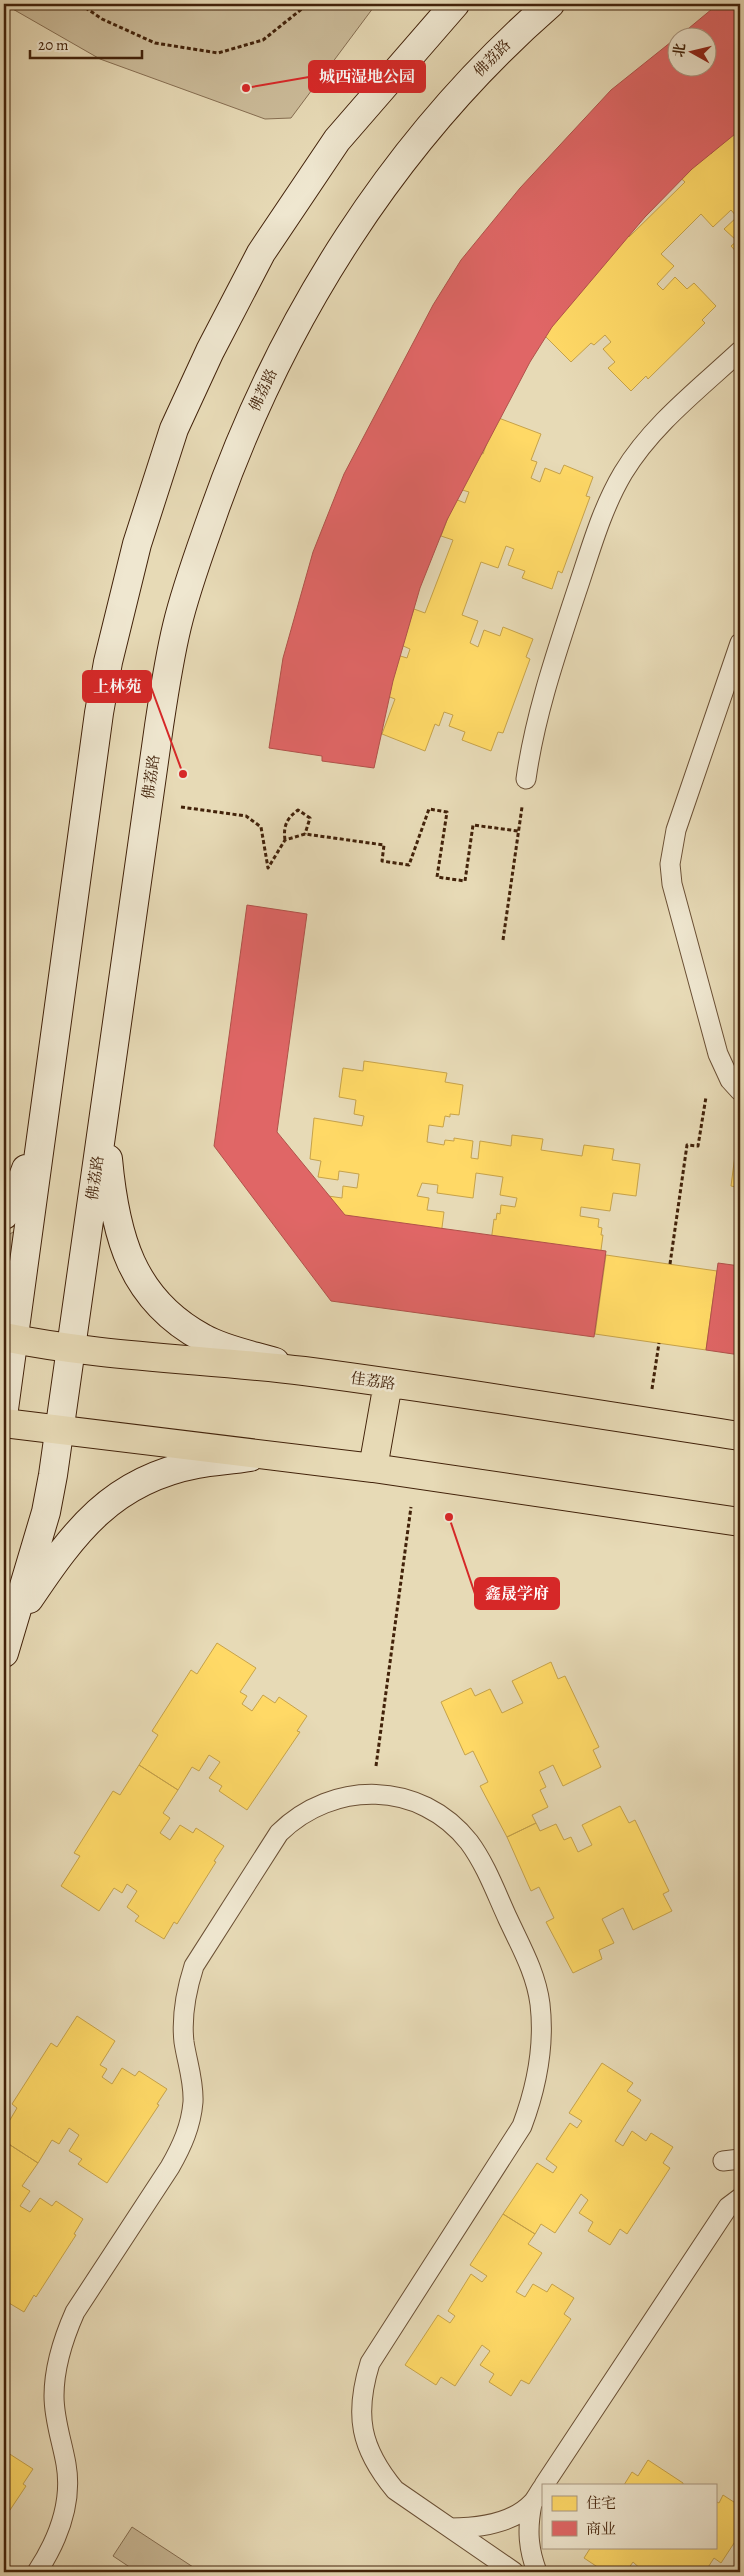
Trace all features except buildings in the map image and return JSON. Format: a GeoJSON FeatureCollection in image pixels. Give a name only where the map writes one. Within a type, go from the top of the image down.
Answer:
{"type":"FeatureCollection","features":[{"type":"Feature","properties":{"kind":"main road"},"geometry":{"type":"LineString","coordinates":[[4,1409],[8,1338],[41,1130],[99,714],[108,662],[137,544],[174,429],[210,351],[260,253],[337,140],[455,4]]}},
{"type":"Feature","properties":{"kind":"main road","name":"佛荔路"},"geometry":{"type":"LineString","coordinates":[[4,1653],[46,1512],[60,1431],[163,699],[177,625],[199,554],[235,450],[268,376],[318,284],[393,172],[459,91],[550,4]]}},
{"type":"Feature","properties":{"kind":"main road"},"geometry":{"type":"LineString","coordinates":[[104,1118],[114,1209],[132,1268],[145,1288],[170,1316],[204,1339],[302,1371]]}},
{"type":"Feature","properties":{"kind":"main road"},"geometry":{"type":"LineString","coordinates":[[4,1215],[15,1198],[41,1130]]}},
{"type":"Feature","properties":{"kind":"main road","name":"佳荔路"},"geometry":{"type":"LineString","coordinates":[[8,1338],[71,1347],[388,1382],[740,1436]]}},
{"type":"Feature","properties":{"kind":"main road"},"geometry":{"type":"LineString","coordinates":[[373,1468],[388,1382]]}},
{"type":"Feature","properties":{"kind":"main road"},"geometry":{"type":"LineString","coordinates":[[4,1423],[373,1468],[740,1522]]}},
{"type":"Feature","properties":{"kind":"main road"},"geometry":{"type":"LineString","coordinates":[[4,1653],[27,1603],[77,1531],[121,1493],[155,1476],[196,1464],[267,1455]]}},
{"type":"Feature","properties":{"kind":"lane"},"geometry":{"type":"LineString","coordinates":[[526,779],[531,747],[554,661],[601,517],[623,473],[658,427],[740,351]]}},
{"type":"Feature","properties":{"kind":"lane"},"geometry":{"type":"LineString","coordinates":[[740,643],[676,830],[670,864],[672,884],[714,1039],[723,1068],[740,1091]]}},
{"type":"Feature","properties":{"kind":"lane"},"geometry":{"type":"LineString","coordinates":[[37,2572],[54,2543],[62,2523],[66,2501],[66,2464],[56,2422],[54,2397],[56,2372],[66,2330],[75,2312],[170,2166],[181,2147],[189,2125],[193,2102],[192,2082],[183,2023],[188,1985],[194,1966],[278,1832],[293,1818],[330,1799],[351,1794],[372,1794],[411,1800],[433,1811],[468,1841],[481,1859],[533,1972],[542,2034],[540,2064],[533,2096],[522,2126],[370,2363],[363,2386],[360,2410],[363,2434],[370,2454],[381,2474],[394,2490],[514,2572]]}},
{"type":"Feature","properties":{"kind":"lane"},"geometry":{"type":"LineString","coordinates":[[544,2484],[728,2207],[740,2198]]}},
{"type":"Feature","properties":{"kind":"lane"},"geometry":{"type":"LineString","coordinates":[[537,2572],[530,2554],[528,2538],[532,2504],[542,2488]]}},
{"type":"Feature","properties":{"kind":"lane"},"geometry":{"type":"LineString","coordinates":[[450,2528],[473,2528],[495,2523],[514,2515],[532,2504]]}},
{"type":"Feature","properties":{"kind":"path"},"geometry":{"type":"LineString","coordinates":[[80,4],[102,19],[155,43],[218,53],[263,40],[308,4]]}},
{"type":"Feature","properties":{"kind":"path"},"geometry":{"type":"LineString","coordinates":[[502,940],[526,779]]}},
{"type":"Feature","properties":{"kind":"path"},"geometry":{"type":"LineString","coordinates":[[148,803],[246,816],[261,827],[268,868],[285,840],[286,823],[291,815],[298,810],[310,818],[305,834]]}},
{"type":"Feature","properties":{"kind":"path"},"geometry":{"type":"LineString","coordinates":[[285,840],[305,834],[384,845],[382,861],[409,865],[429,809],[447,812],[437,877],[465,881],[473,825],[518,831]]}},
{"type":"Feature","properties":{"kind":"path"},"geometry":{"type":"LineString","coordinates":[[670,1264],[687,1145],[698,1146],[714,1039]]}},
{"type":"Feature","properties":{"kind":"path"},"geometry":{"type":"LineString","coordinates":[[648,1422],[659,1343]]}},
{"type":"Feature","properties":{"kind":"path"},"geometry":{"type":"LineString","coordinates":[[372,1794],[415,1474]]}},
{"type":"Feature","properties":{"kind":"shaded area"},"geometry":{"type":"Polygon","coordinates":[[[4,4],[376,4],[291,118],[265,119],[100,59],[4,4]]]}},
{"type":"Feature","properties":{"kind":"shaded area"},"geometry":{"type":"Polygon","coordinates":[[[13,1232],[15,1234],[8,1287],[4,1286],[4,1238],[13,1232]]]}},
{"type":"Feature","properties":{"kind":"shaded area"},"geometry":{"type":"Polygon","coordinates":[[[132,2527],[193,2567],[189,2572],[137,2572],[113,2556],[132,2527]]]}},
{"type":"Feature","properties":{"kind":"place","name":"城西湿地公园"},"geometry":{"type":"Point","coordinates":[246,88]}},
{"type":"Feature","properties":{"kind":"place","name":"上林苑"},"geometry":{"type":"Point","coordinates":[183,774]}},
{"type":"Feature","properties":{"kind":"place","name":"鑫晟学府"},"geometry":{"type":"Point","coordinates":[449,1517]}}]}
